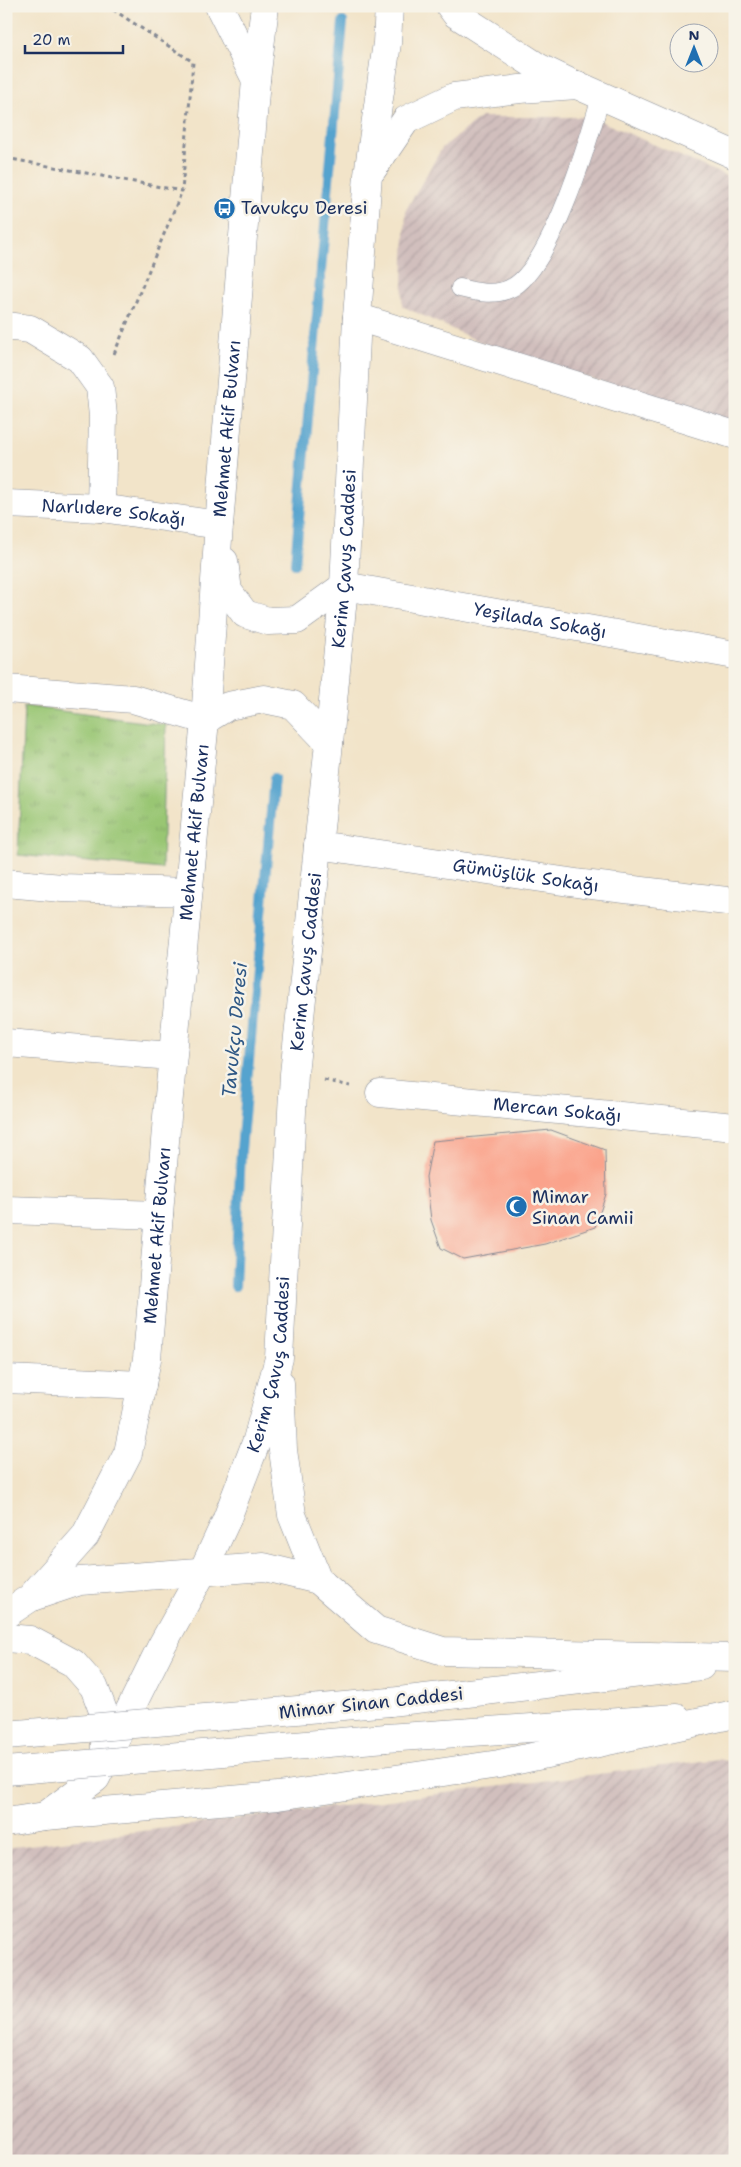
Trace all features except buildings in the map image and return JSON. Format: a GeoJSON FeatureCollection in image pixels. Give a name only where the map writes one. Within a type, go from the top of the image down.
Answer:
{"type":"FeatureCollection","features":[{"type":"Feature","properties":{"kind":"main road"},"geometry":{"type":"LineString","coordinates":[[220,6],[256,80]]}},
{"type":"Feature","properties":{"kind":"main road","name":"Mehmet Akif Bulvarı"},"geometry":{"type":"LineString","coordinates":[[6,1614],[30,1598],[85,1536],[128,1453],[147,1359],[172,1056],[206,720],[219,525],[256,80],[264,6]]}},
{"type":"Feature","properties":{"kind":"main road","name":"Kerim Çavuş Caddesi"},"geometry":{"type":"LineString","coordinates":[[6,1822],[45,1816],[96,1778],[105,1756],[202,1573],[226,1521],[257,1440],[279,1358],[294,1074],[344,586],[357,317],[368,175],[387,43],[389,6]]}},
{"type":"Feature","properties":{"kind":"main road"},"geometry":{"type":"LineString","coordinates":[[450,6],[456,14],[538,67],[735,155]]}},
{"type":"Feature","properties":{"kind":"main road"},"geometry":{"type":"LineString","coordinates":[[368,175],[406,120],[454,97],[520,89],[589,91]]}},
{"type":"Feature","properties":{"kind":"main road"},"geometry":{"type":"LineString","coordinates":[[357,317],[735,435]]}},
{"type":"Feature","properties":{"kind":"main road"},"geometry":{"type":"LineString","coordinates":[[6,326],[30,329],[80,360],[100,386],[103,416],[100,508]]}},
{"type":"Feature","properties":{"kind":"main road","name":"Narlıdere Sokağı"},"geometry":{"type":"LineString","coordinates":[[6,504],[100,508],[219,525]]}},
{"type":"Feature","properties":{"kind":"main road"},"geometry":{"type":"LineString","coordinates":[[219,525],[228,591],[245,614],[268,622],[297,620],[344,586]]}},
{"type":"Feature","properties":{"kind":"main road","name":"Yeşilada Sokağı"},"geometry":{"type":"LineString","coordinates":[[344,586],[735,655]]}},
{"type":"Feature","properties":{"kind":"main road"},"geometry":{"type":"LineString","coordinates":[[6,689],[133,700],[206,720],[228,706],[264,700],[293,705],[329,743]]}},
{"type":"Feature","properties":{"kind":"main road","name":"Gümüşlük Sokağı"},"geometry":{"type":"LineString","coordinates":[[318,844],[583,884],[735,902]]}},
{"type":"Feature","properties":{"kind":"main road"},"geometry":{"type":"LineString","coordinates":[[6,883],[62,888],[188,892]]}},
{"type":"Feature","properties":{"kind":"main road"},"geometry":{"type":"LineString","coordinates":[[6,1043],[172,1056]]}},
{"type":"Feature","properties":{"kind":"main road","name":"Mercan Sokağı"},"geometry":{"type":"LineString","coordinates":[[380,1092],[735,1127]]}},
{"type":"Feature","properties":{"kind":"main road"},"geometry":{"type":"LineString","coordinates":[[6,1210],[159,1215]]}},
{"type":"Feature","properties":{"kind":"main road"},"geometry":{"type":"LineString","coordinates":[[279,1358],[283,1450],[292,1515],[318,1580]]}},
{"type":"Feature","properties":{"kind":"main road"},"geometry":{"type":"LineString","coordinates":[[6,1379],[142,1385]]}},
{"type":"Feature","properties":{"kind":"main road"},"geometry":{"type":"LineString","coordinates":[[30,1598],[80,1581],[264,1567],[318,1580],[376,1630],[443,1651],[735,1660]]}},
{"type":"Feature","properties":{"kind":"main road"},"geometry":{"type":"LineString","coordinates":[[6,1638],[30,1640],[73,1663],[94,1687],[105,1716],[105,1756]]}},
{"type":"Feature","properties":{"kind":"main road","name":"Mimar Sinan Caddesi"},"geometry":{"type":"LineString","coordinates":[[6,1735],[390,1702],[735,1660]]}},
{"type":"Feature","properties":{"kind":"main road"},"geometry":{"type":"LineString","coordinates":[[45,1816],[278,1796],[499,1764],[735,1714]]}},
{"type":"Feature","properties":{"kind":"main road","name":"Mimar Sinan Caddesi"},"geometry":{"type":"LineString","coordinates":[[6,1771],[386,1738],[735,1714]]}},
{"type":"Feature","properties":{"kind":"lane"},"geometry":{"type":"LineString","coordinates":[[460,288],[477,293],[509,289],[536,262],[557,221],[580,166],[589,91]]}},
{"type":"Feature","properties":{"kind":"path"},"geometry":{"type":"LineString","coordinates":[[100,386],[182,190],[193,62],[112,9],[103,6]]}},
{"type":"Feature","properties":{"kind":"path"},"geometry":{"type":"LineString","coordinates":[[6,158],[182,190]]}},
{"type":"Feature","properties":{"kind":"path"},"geometry":{"type":"LineString","coordinates":[[294,1074],[380,1092]]}},
{"type":"Feature","properties":{"kind":"shaded area"},"geometry":{"type":"Polygon","coordinates":[[[481,117],[591,117],[735,180],[735,424],[491,347],[402,306],[406,210],[442,148],[481,117]]]}},
{"type":"Feature","properties":{"kind":"shaded area"},"geometry":{"type":"Polygon","coordinates":[[[719,1759],[735,1763],[735,2161],[6,2161],[6,1848],[719,1759]]]}},
{"type":"Feature","properties":{"kind":"green space"},"geometry":{"type":"Polygon","coordinates":[[[24,706],[166,725],[162,869],[18,855],[24,706]]]}},
{"type":"Feature","properties":{"kind":"waterway","name":"Tavukçu Deresi"},"geometry":{"type":"LineString","coordinates":[[295,564],[343,22]]}},
{"type":"Feature","properties":{"kind":"waterway","name":"Tavukçu Deresi"},"geometry":{"type":"LineString","coordinates":[[235,1286],[241,1150],[274,778]]}},
{"type":"Feature","properties":{"kind":"place","name":"Tavukçu Deresi"},"geometry":{"type":"Point","coordinates":[225,208]}},
{"type":"Feature","properties":{"kind":"place","name":"Mimar Sinan Camii"},"geometry":{"type":"Point","coordinates":[516,1207]}}]}
